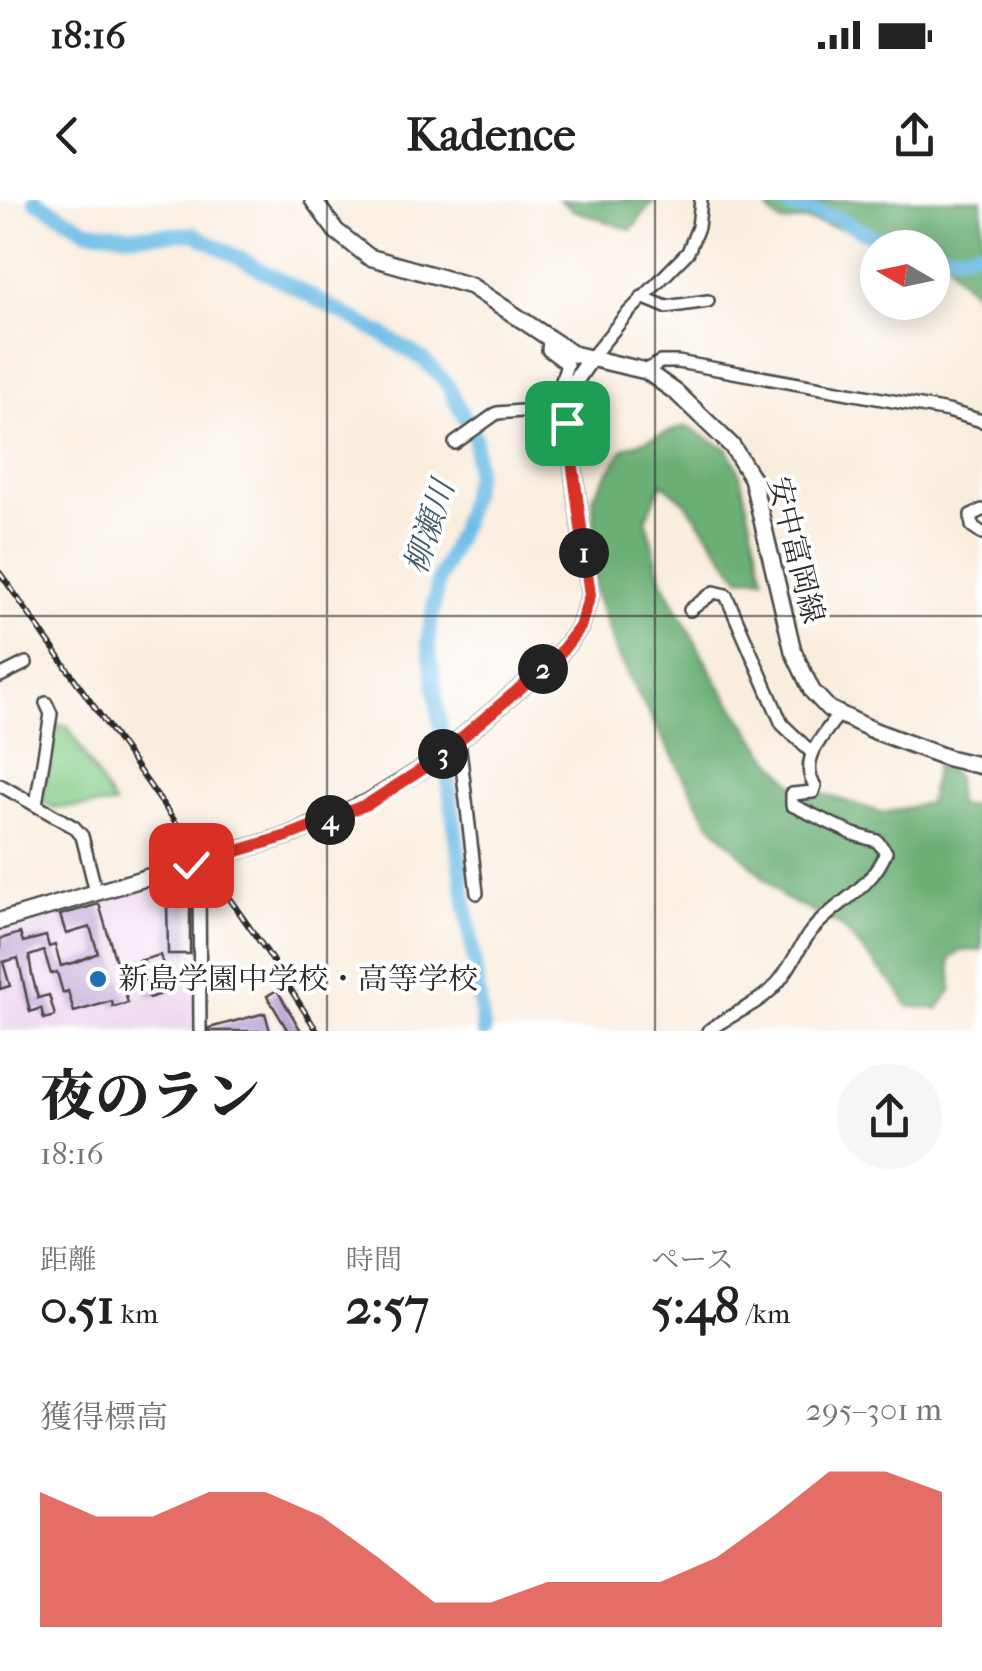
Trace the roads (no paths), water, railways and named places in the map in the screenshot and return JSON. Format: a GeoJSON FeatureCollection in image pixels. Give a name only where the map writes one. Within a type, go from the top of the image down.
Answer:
{"type":"FeatureCollection","features":[{"type":"Feature","properties":{"kind":"main road","name":"安中富岡線"},"geometry":{"type":"LineString","coordinates":[[313,200],[336,231],[368,257],[471,286],[573,354],[646,372],[678,393],[744,462],[760,500],[797,662],[812,691],[838,714],[925,750],[982,766]]}},
{"type":"Feature","properties":{"kind":"main road"},"geometry":{"type":"LineString","coordinates":[[0,921],[287,836],[368,804],[432,763],[558,656],[580,627],[590,595],[567,423],[574,381],[590,360]]}},
{"type":"Feature","properties":{"kind":"street"},"geometry":{"type":"LineString","coordinates":[[590,360],[642,297],[688,252],[698,227],[701,200]]}},
{"type":"Feature","properties":{"kind":"street"},"geometry":{"type":"LineString","coordinates":[[642,297],[666,307],[708,301]]}},
{"type":"Feature","properties":{"kind":"street"},"geometry":{"type":"LineString","coordinates":[[454,444],[500,412],[533,410],[558,388],[567,364],[548,350],[550,340]]}},
{"type":"Feature","properties":{"kind":"street"},"geometry":{"type":"LineString","coordinates":[[646,372],[656,363],[678,362],[982,420]]}},
{"type":"Feature","properties":{"kind":"street"},"geometry":{"type":"LineString","coordinates":[[982,510],[972,515],[972,526],[982,533]]}},
{"type":"Feature","properties":{"kind":"street"},"geometry":{"type":"LineString","coordinates":[[690,610],[714,592],[726,596],[782,724],[812,753]]}},
{"type":"Feature","properties":{"kind":"street"},"geometry":{"type":"LineString","coordinates":[[0,676],[26,663]]}},
{"type":"Feature","properties":{"kind":"street"},"geometry":{"type":"LineString","coordinates":[[36,804],[51,714],[46,703]]}},
{"type":"Feature","properties":{"kind":"street"},"geometry":{"type":"LineString","coordinates":[[708,1031],[753,1005],[775,986],[811,931],[860,891],[874,876],[886,852],[878,840],[853,834],[792,805],[792,794],[814,792],[807,765],[838,714]]}},
{"type":"Feature","properties":{"kind":"street"},"geometry":{"type":"LineString","coordinates":[[458,742],[477,893]]}},
{"type":"Feature","properties":{"kind":"street"},"geometry":{"type":"LineString","coordinates":[[0,785],[69,822],[80,833],[96,892]]}},
{"type":"Feature","properties":{"kind":"street"},"geometry":{"type":"LineString","coordinates":[[191,865],[198,878],[200,1031]]}},
{"type":"Feature","properties":{"kind":"waterway","name":"柳瀬川"},"geometry":{"type":"LineString","coordinates":[[35,200],[87,230],[131,235],[194,234],[382,334],[424,360],[447,384],[475,438],[476,472],[463,522],[438,581],[428,640],[484,1031]]}},
{"type":"Feature","properties":{"kind":"waterway"},"geometry":{"type":"LineString","coordinates":[[776,200],[837,218],[861,230]]}},
{"type":"Feature","properties":{"kind":"waterway"},"geometry":{"type":"LineString","coordinates":[[950,254],[982,250]]}},
{"type":"Feature","properties":{"kind":"railway"},"geometry":{"type":"LineString","coordinates":[[0,573],[267,952],[317,1031]]}},
{"type":"Feature","properties":{"kind":"place","name":"新島学園中学校・高等学校"},"geometry":{"type":"Point","coordinates":[98,979]}}]}
